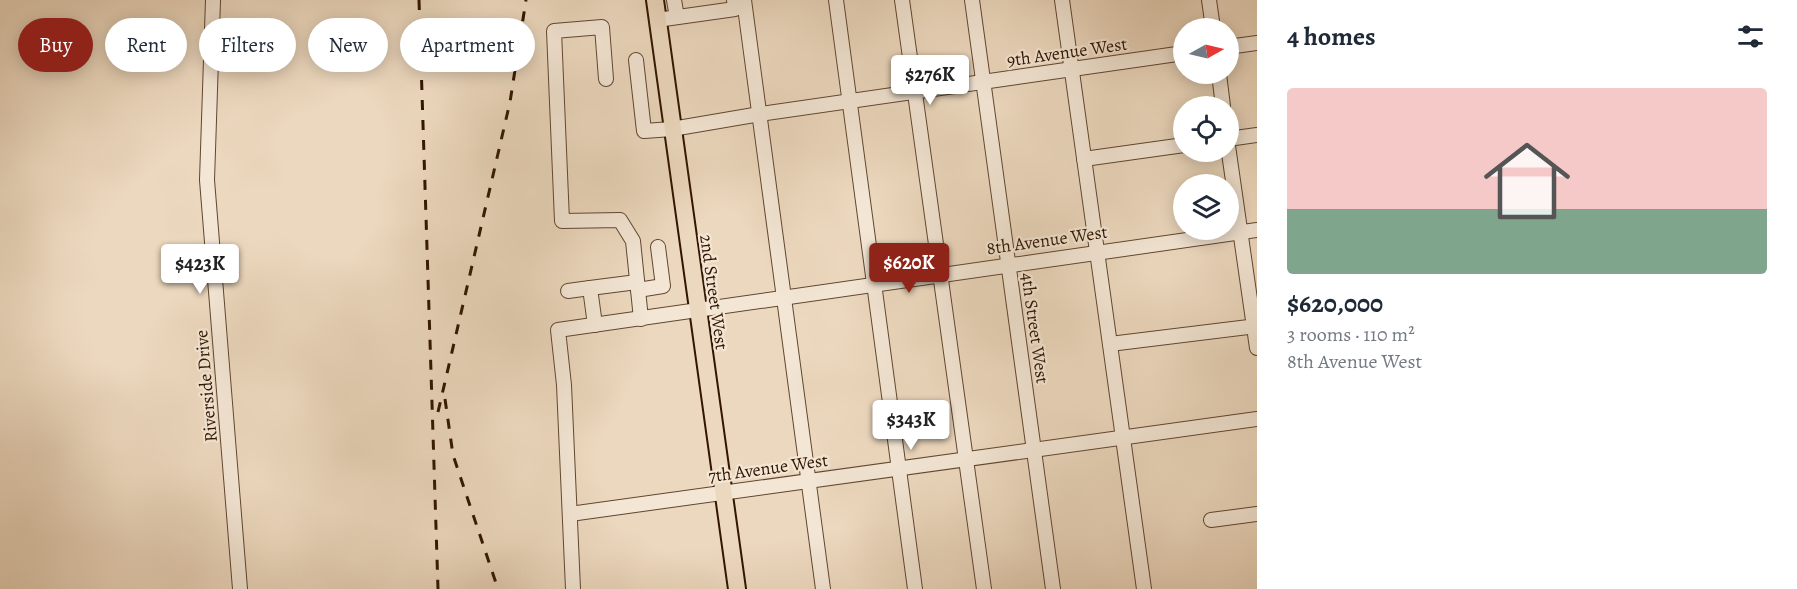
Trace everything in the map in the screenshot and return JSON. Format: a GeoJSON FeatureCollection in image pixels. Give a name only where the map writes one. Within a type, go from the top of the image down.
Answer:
{"type":"FeatureCollection","features":[{"type":"Feature","properties":{"kind":"main road","name":"2nd Street West"},"geometry":{"type":"LineString","coordinates":[[654,0],[737,589]]}},
{"type":"Feature","properties":{"kind":"street","name":"Riverside Drive"},"geometry":{"type":"LineString","coordinates":[[213,0],[207,180],[240,589]]}},
{"type":"Feature","properties":{"kind":"street"},"geometry":{"type":"LineString","coordinates":[[674,0],[677,17]]}},
{"type":"Feature","properties":{"kind":"street"},"geometry":{"type":"LineString","coordinates":[[657,20],[735,9],[734,0]]}},
{"type":"Feature","properties":{"kind":"street"},"geometry":{"type":"LineString","coordinates":[[744,0],[823,589]]}},
{"type":"Feature","properties":{"kind":"street"},"geometry":{"type":"LineString","coordinates":[[836,0],[915,589]]}},
{"type":"Feature","properties":{"kind":"street"},"geometry":{"type":"LineString","coordinates":[[902,0],[984,589]]}},
{"type":"Feature","properties":{"kind":"street","name":"4th Street West"},"geometry":{"type":"LineString","coordinates":[[972,0],[1053,589]]}},
{"type":"Feature","properties":{"kind":"street"},"geometry":{"type":"LineString","coordinates":[[1062,0],[1144,589]]}},
{"type":"Feature","properties":{"kind":"street"},"geometry":{"type":"LineString","coordinates":[[1209,0],[1212,18]]}},
{"type":"Feature","properties":{"kind":"street"},"geometry":{"type":"LineString","coordinates":[[606,79],[602,27],[554,31],[561,221],[620,220],[633,241],[641,319]]}},
{"type":"Feature","properties":{"kind":"street"},"geometry":{"type":"LineString","coordinates":[[1239,45],[1257,43]]}},
{"type":"Feature","properties":{"kind":"street","name":"9th Avenue West"},"geometry":{"type":"LineString","coordinates":[[636,60],[644,131],[672,129],[760,114],[1173,55]]}},
{"type":"Feature","properties":{"kind":"street"},"geometry":{"type":"LineString","coordinates":[[1239,137],[1257,135]]}},
{"type":"Feature","properties":{"kind":"street"},"geometry":{"type":"LineString","coordinates":[[1084,159],[1173,147]]}},
{"type":"Feature","properties":{"kind":"street"},"geometry":{"type":"LineString","coordinates":[[1230,162],[1256,327],[1257,348]]}},
{"type":"Feature","properties":{"kind":"street","name":"8th Avenue West"},"geometry":{"type":"LineString","coordinates":[[570,514],[564,385],[558,330],[698,311],[941,273],[1257,230]]}},
{"type":"Feature","properties":{"kind":"street"},"geometry":{"type":"LineString","coordinates":[[568,291],[590,288],[663,286],[658,247]]}},
{"type":"Feature","properties":{"kind":"street"},"geometry":{"type":"LineString","coordinates":[[590,288],[595,325]]}},
{"type":"Feature","properties":{"kind":"street"},"geometry":{"type":"LineString","coordinates":[[1110,344],[1256,327]]}},
{"type":"Feature","properties":{"kind":"street","name":"7th Avenue West"},"geometry":{"type":"LineString","coordinates":[[570,514],[1257,419]]}},
{"type":"Feature","properties":{"kind":"street"},"geometry":{"type":"LineString","coordinates":[[570,514],[573,589]]}},
{"type":"Feature","properties":{"kind":"street"},"geometry":{"type":"LineString","coordinates":[[1211,520],[1257,514]]}},
{"type":"Feature","properties":{"kind":"railway"},"geometry":{"type":"LineString","coordinates":[[419,0],[438,589]]}},
{"type":"Feature","properties":{"kind":"railway"},"geometry":{"type":"LineString","coordinates":[[438,412],[510,102],[526,0]]}},
{"type":"Feature","properties":{"kind":"railway"},"geometry":{"type":"LineString","coordinates":[[445,399],[453,455],[498,589]]}}]}
